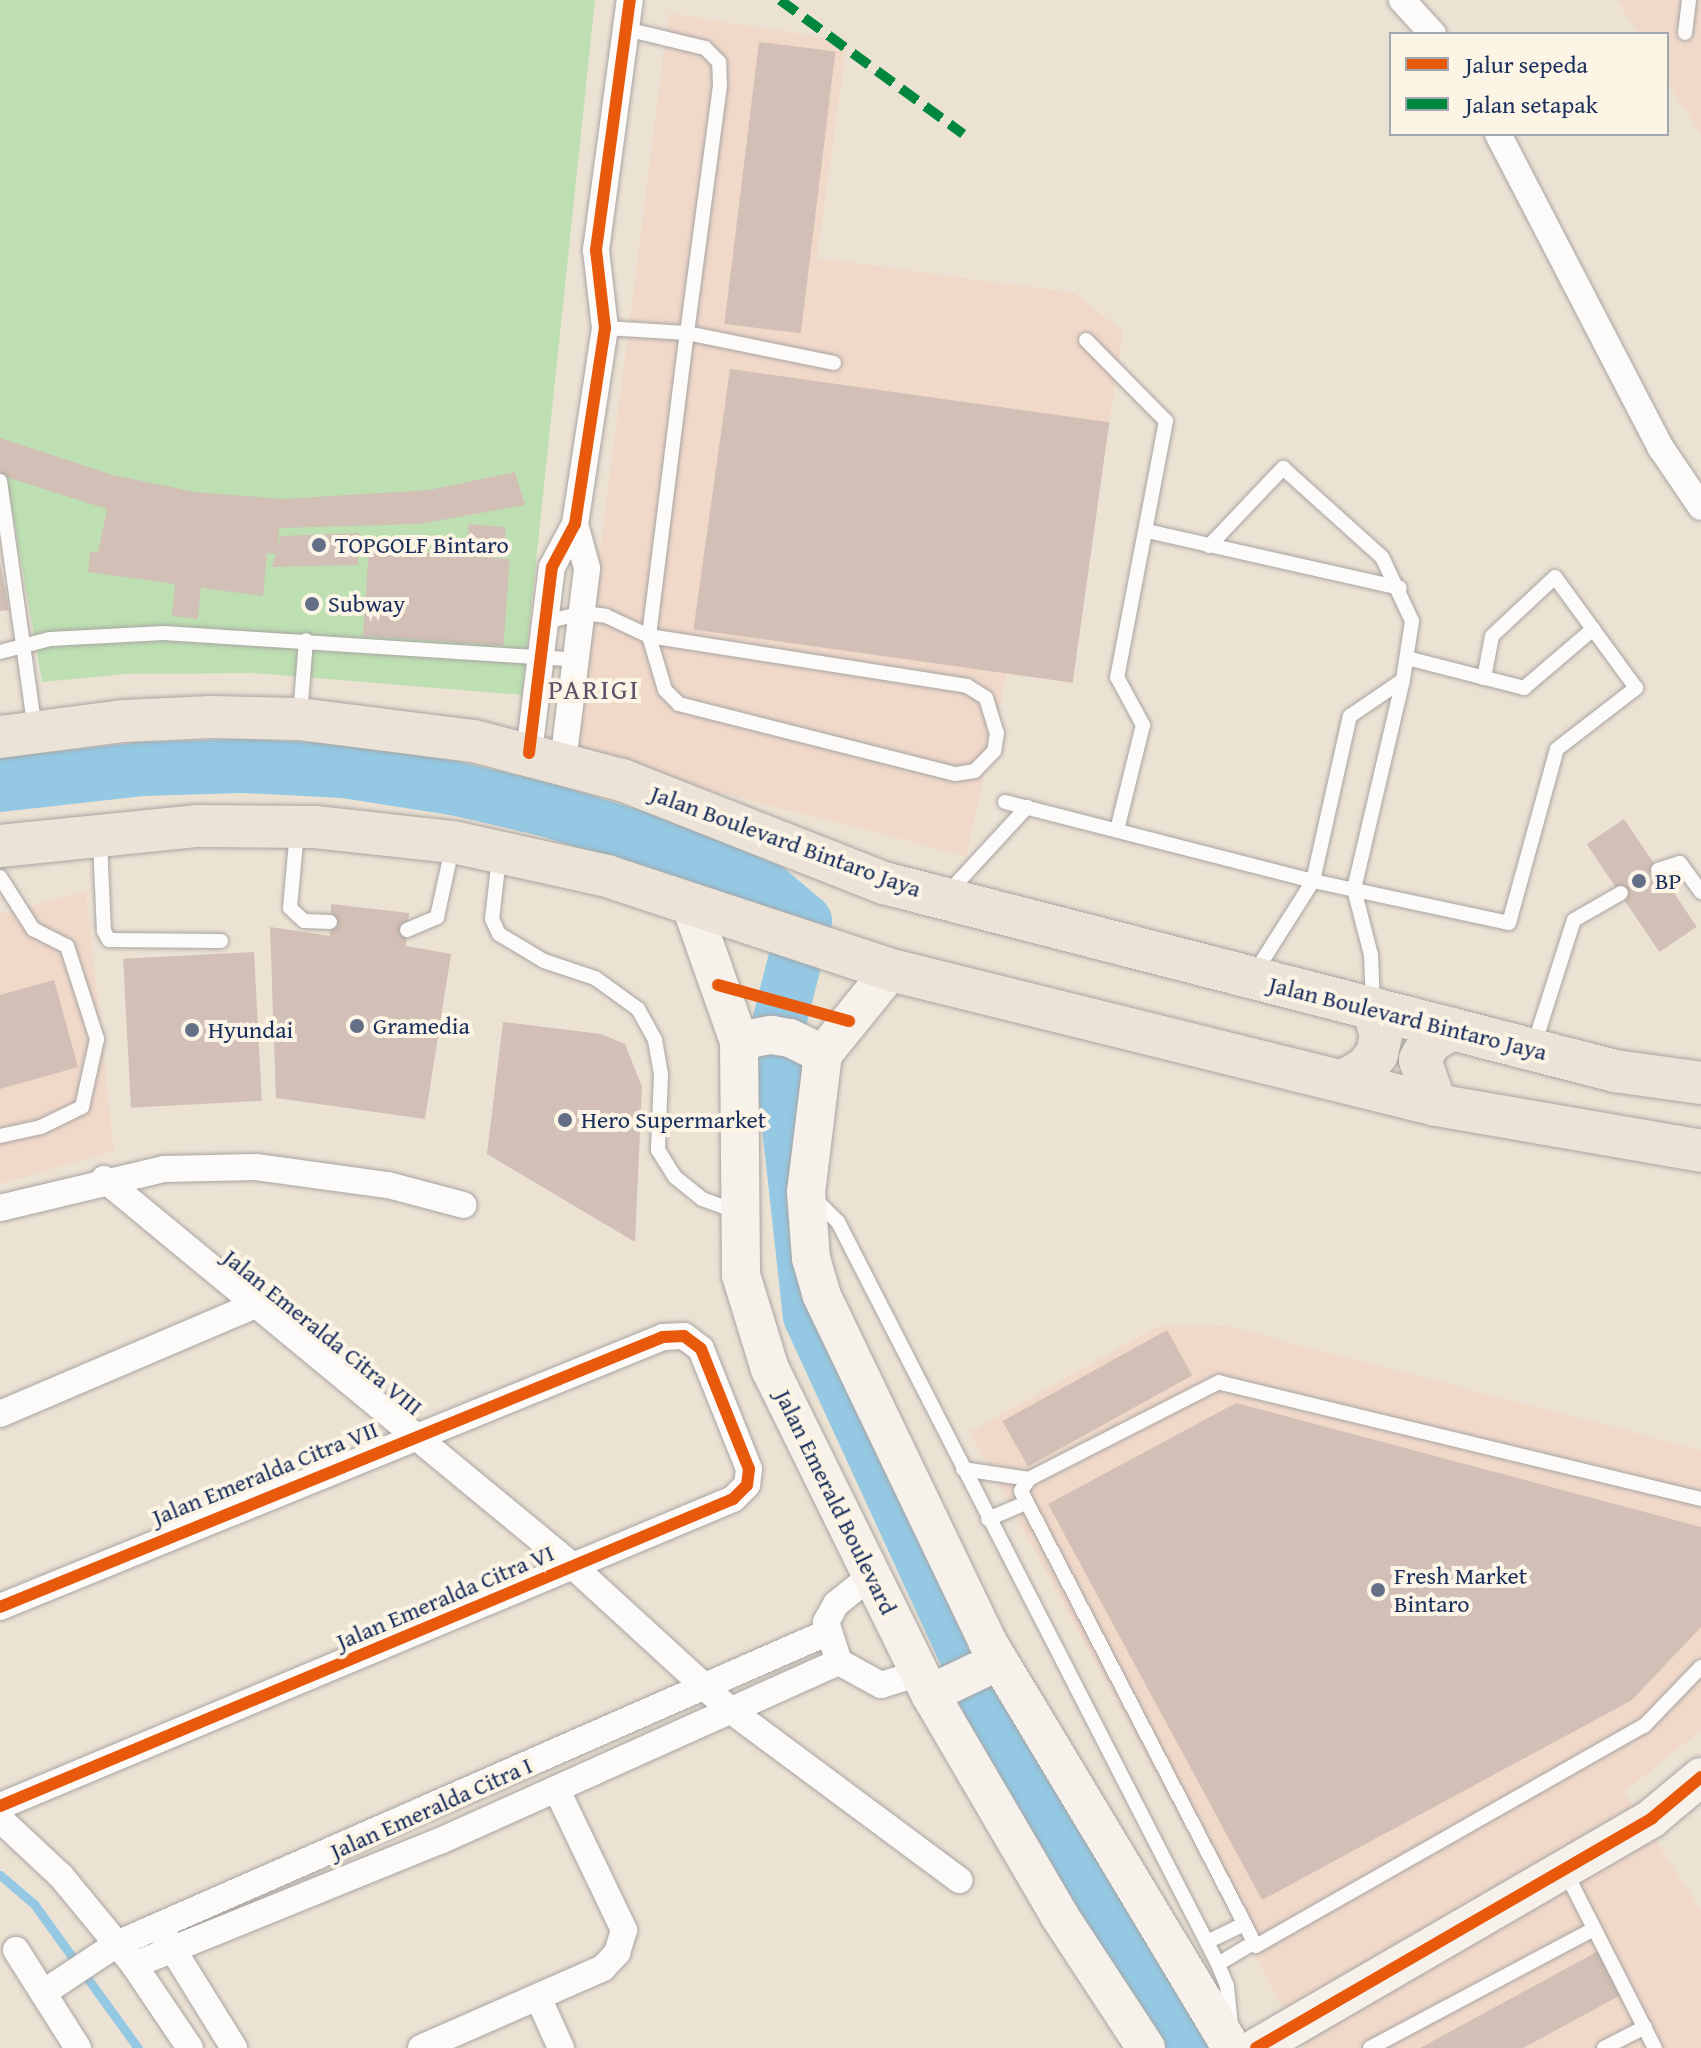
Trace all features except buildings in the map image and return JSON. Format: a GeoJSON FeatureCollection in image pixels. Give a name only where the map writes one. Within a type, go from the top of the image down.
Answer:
{"type":"FeatureCollection","features":[{"type":"Feature","properties":{"kind":"main road","name":"Jalan Boulevard Bintaro Jaya"},"geometry":{"type":"LineString","coordinates":[[17,734],[196,717],[302,702],[546,758],[700,808],[777,842],[884,883],[1615,1071],[1701,1083]]}},
{"type":"Feature","properties":{"kind":"main road"},"geometry":{"type":"LineString","coordinates":[[0,846],[99,832],[198,826],[298,827],[453,842],[607,876],[891,970],[1436,1105],[1701,1151]]}},
{"type":"Feature","properties":{"kind":"main road","name":"Jalan Emerald Boulevard"},"geometry":{"type":"LineString","coordinates":[[690,903],[745,1039],[737,1212],[741,1275],[754,1329],[872,1575],[1059,1915],[1146,2048]]}},
{"type":"Feature","properties":{"kind":"main road"},"geometry":{"type":"LineString","coordinates":[[891,970],[816,1050],[806,1192],[811,1258],[821,1294],[984,1655],[1240,2047],[1652,1818],[1701,1777]]}},
{"type":"Feature","properties":{"kind":"main road"},"geometry":{"type":"LineString","coordinates":[[1343,1081],[1366,1068],[1377,1054],[1381,1035],[1373,1008]]}},
{"type":"Feature","properties":{"kind":"main road"},"geometry":{"type":"LineString","coordinates":[[1436,1105],[1420,1060],[1430,1042],[1452,1029]]}},
{"type":"Feature","properties":{"kind":"main road"},"geometry":{"type":"LineString","coordinates":[[745,1039],[781,1036],[816,1050]]}},
{"type":"Feature","properties":{"kind":"main road"},"geometry":{"type":"LineString","coordinates":[[930,1681],[984,1655]]}},
{"type":"Feature","properties":{"kind":"street"},"geometry":{"type":"LineString","coordinates":[[546,758],[528,654],[546,622],[552,567],[575,524],[605,328],[596,250],[630,0]]}},
{"type":"Feature","properties":{"kind":"street"},"geometry":{"type":"LineString","coordinates":[[1402,0],[1431,32]]}},
{"type":"Feature","properties":{"kind":"street"},"geometry":{"type":"LineString","coordinates":[[1499,136],[1661,448],[1701,507]]}},
{"type":"Feature","properties":{"kind":"street"},"geometry":{"type":"LineString","coordinates":[[546,758],[576,660],[583,613],[587,568],[575,524]]}},
{"type":"Feature","properties":{"kind":"street"},"geometry":{"type":"LineString","coordinates":[[0,1208],[104,1179],[164,1169],[256,1167],[388,1185],[463,1205]]}},
{"type":"Feature","properties":{"kind":"street","name":"Jalan Emeralda Citra VIII"},"geometry":{"type":"LineString","coordinates":[[104,1179],[253,1306],[574,1567],[729,1709]]}},
{"type":"Feature","properties":{"kind":"street"},"geometry":{"type":"LineString","coordinates":[[0,1414],[253,1306]]}},
{"type":"Feature","properties":{"kind":"street","name":"Jalan Emeralda Citra VII"},"geometry":{"type":"LineString","coordinates":[[0,1607],[415,1435],[663,1337],[684,1336]]}},
{"type":"Feature","properties":{"kind":"street","name":"Jalan Emeralda Citra VI"},"geometry":{"type":"LineString","coordinates":[[0,1806],[733,1499],[747,1485],[749,1469],[701,1349],[684,1336]]}},
{"type":"Feature","properties":{"kind":"street"},"geometry":{"type":"LineString","coordinates":[[872,1575],[836,1604],[826,1633],[839,1662],[881,1685],[930,1681]]}},
{"type":"Feature","properties":{"kind":"street","name":"Jalan Emeralda Citra I"},"geometry":{"type":"LineString","coordinates":[[51,1988],[108,1949],[157,1925],[429,1811],[826,1633]]}},
{"type":"Feature","properties":{"kind":"street","name":"Jalan Emeralda Citra I"},"geometry":{"type":"LineString","coordinates":[[134,1965],[440,1841],[839,1662]]}},
{"type":"Feature","properties":{"kind":"street"},"geometry":{"type":"LineString","coordinates":[[729,1709],[959,1880]]}},
{"type":"Feature","properties":{"kind":"street"},"geometry":{"type":"LineString","coordinates":[[421,2048],[603,1968],[617,1953],[624,1930],[557,1790]]}},
{"type":"Feature","properties":{"kind":"street"},"geometry":{"type":"LineString","coordinates":[[429,1811],[440,1841]]}},
{"type":"Feature","properties":{"kind":"street"},"geometry":{"type":"LineString","coordinates":[[0,1819],[61,1876],[108,1949],[134,1965],[190,2048]]}},
{"type":"Feature","properties":{"kind":"street"},"geometry":{"type":"LineString","coordinates":[[157,1925],[234,2048]]}},
{"type":"Feature","properties":{"kind":"street"},"geometry":{"type":"LineString","coordinates":[[16,1950],[51,1988],[78,2048]]}},
{"type":"Feature","properties":{"kind":"street"},"geometry":{"type":"LineString","coordinates":[[538,1997],[561,2048]]}},
{"type":"Feature","properties":{"kind":"lane"},"geometry":{"type":"LineString","coordinates":[[1685,33],[1689,0]]}},
{"type":"Feature","properties":{"kind":"lane"},"geometry":{"type":"LineString","coordinates":[[546,622],[583,613],[606,616],[649,636],[967,686],[986,698],[997,733],[994,751],[975,771],[955,774],[679,704],[669,698],[649,636],[719,62],[705,48],[626,29]]}},
{"type":"Feature","properties":{"kind":"lane"},"geometry":{"type":"LineString","coordinates":[[605,328],[687,333],[834,363]]}},
{"type":"Feature","properties":{"kind":"lane"},"geometry":{"type":"LineString","coordinates":[[1086,340],[1166,421],[1117,677],[1143,725],[1117,830]]}},
{"type":"Feature","properties":{"kind":"lane"},"geometry":{"type":"LineString","coordinates":[[1209,546],[1283,468],[1382,557],[1400,588],[1412,621],[1403,680],[1354,889],[1371,955],[1373,1008]]}},
{"type":"Feature","properties":{"kind":"lane"},"geometry":{"type":"LineString","coordinates":[[0,481],[24,645],[17,734]]}},
{"type":"Feature","properties":{"kind":"lane"},"geometry":{"type":"LineString","coordinates":[[1147,531],[1400,588]]}},
{"type":"Feature","properties":{"kind":"lane"},"geometry":{"type":"LineString","coordinates":[[1005,802],[1313,881],[1509,923],[1557,749],[1636,688],[1555,577],[1492,636],[1484,678]]}},
{"type":"Feature","properties":{"kind":"lane"},"geometry":{"type":"LineString","coordinates":[[1407,658],[1524,688],[1593,629]]}},
{"type":"Feature","properties":{"kind":"lane"},"geometry":{"type":"LineString","coordinates":[[0,652],[50,639],[164,633],[528,654],[576,660]]}},
{"type":"Feature","properties":{"kind":"lane"},"geometry":{"type":"LineString","coordinates":[[302,702],[306,640]]}},
{"type":"Feature","properties":{"kind":"lane"},"geometry":{"type":"LineString","coordinates":[[1252,978],[1313,881],[1350,716],[1403,680]]}},
{"type":"Feature","properties":{"kind":"lane"},"geometry":{"type":"LineString","coordinates":[[943,898],[1027,807]]}},
{"type":"Feature","properties":{"kind":"lane"},"geometry":{"type":"LineString","coordinates":[[298,827],[290,908],[304,921],[330,922]]}},
{"type":"Feature","properties":{"kind":"lane"},"geometry":{"type":"LineString","coordinates":[[99,832],[104,931],[109,940],[221,941]]}},
{"type":"Feature","properties":{"kind":"lane"},"geometry":{"type":"LineString","coordinates":[[407,930],[437,917],[453,842]]}},
{"type":"Feature","properties":{"kind":"lane"},"geometry":{"type":"LineString","coordinates":[[500,853],[492,919],[499,934],[544,961],[595,978],[638,1009],[655,1040],[661,1074],[658,1150],[684,1184],[702,1199],[737,1212]]}},
{"type":"Feature","properties":{"kind":"lane"},"geometry":{"type":"LineString","coordinates":[[1658,870],[1680,863],[1701,892]]}},
{"type":"Feature","properties":{"kind":"lane"},"geometry":{"type":"LineString","coordinates":[[0,877],[33,929],[67,946],[97,1039],[82,1107],[41,1127],[0,1136]]}},
{"type":"Feature","properties":{"kind":"lane"},"geometry":{"type":"LineString","coordinates":[[1533,1049],[1574,920],[1621,893]]}},
{"type":"Feature","properties":{"kind":"lane"},"geometry":{"type":"LineString","coordinates":[[806,1192],[838,1222],[1207,1942],[1218,1964],[1240,2047]]}},
{"type":"Feature","properties":{"kind":"lane"},"geometry":{"type":"LineString","coordinates":[[1701,1499],[1219,1382],[1029,1479],[1021,1491],[1024,1504],[1253,1943],[1259,1946],[1644,1726],[1701,1667]]}},
{"type":"Feature","properties":{"kind":"lane"},"geometry":{"type":"LineString","coordinates":[[963,1469],[1029,1479]]}},
{"type":"Feature","properties":{"kind":"lane"},"geometry":{"type":"LineString","coordinates":[[988,1519],[1024,1504]]}},
{"type":"Feature","properties":{"kind":"lane"},"geometry":{"type":"LineString","coordinates":[[1564,1869],[1655,2048]]}},
{"type":"Feature","properties":{"kind":"lane"},"geometry":{"type":"LineString","coordinates":[[1207,1942],[1244,1924]]}},
{"type":"Feature","properties":{"kind":"lane"},"geometry":{"type":"LineString","coordinates":[[1370,2048],[1594,1929]]}},
{"type":"Feature","properties":{"kind":"lane"},"geometry":{"type":"LineString","coordinates":[[1218,1964],[1253,1943]]}},
{"type":"Feature","properties":{"kind":"lane"},"geometry":{"type":"LineString","coordinates":[[1604,2048],[1645,2027]]}},
{"type":"Feature","properties":{"kind":"shaded area"},"geometry":{"type":"Polygon","coordinates":[[[1617,0],[1701,0],[1701,134],[1669,85],[1669,32],[1637,32],[1617,0]]]}},
{"type":"Feature","properties":{"kind":"shaded area"},"geometry":{"type":"Polygon","coordinates":[[[669,13],[847,41],[817,258],[1074,293],[1123,331],[1071,682],[1007,674],[966,856],[574,755],[669,13]]]}},
{"type":"Feature","properties":{"kind":"shaded area"},"geometry":{"type":"Polygon","coordinates":[[[86,891],[114,1151],[0,1184],[0,914],[86,891]]]}},
{"type":"Feature","properties":{"kind":"shaded area","name":"Fresh Market Bintaro"},"geometry":{"type":"Polygon","coordinates":[[[1226,1326],[1701,1450],[1701,1730],[1624,1792],[1701,1910],[1701,2048],[1305,2048],[970,1432],[1156,1327],[1226,1326]]]}},
{"type":"Feature","properties":{"kind":"green space"},"geometry":{"type":"Polygon","coordinates":[[[0,0],[595,0],[522,695],[253,673],[126,674],[42,682],[10,497],[0,487],[0,0]]]}},
{"type":"Feature","properties":{"kind":"waterway"},"geometry":{"type":"LineString","coordinates":[[0,785],[143,769],[242,766],[344,771],[453,788],[544,809],[661,845],[768,890],[805,921],[778,1027],[810,1316],[1010,1751],[1191,2048]]}},
{"type":"Feature","properties":{"kind":"waterway"},"geometry":{"type":"LineString","coordinates":[[0,1875],[34,1904],[138,2048]]}},
{"type":"Feature","properties":{"kind":"marked path"},"geometry":{"type":"LineString","coordinates":[[780,0],[963,134]]}},
{"type":"Feature","properties":{"kind":"cycle path"},"geometry":{"type":"LineString","coordinates":[[529,753],[552,567],[575,524],[605,328],[596,250],[630,0]]}},
{"type":"Feature","properties":{"kind":"cycle path"},"geometry":{"type":"LineString","coordinates":[[718,985],[849,1021]]}},
{"type":"Feature","properties":{"kind":"cycle path"},"geometry":{"type":"LineString","coordinates":[[0,1607],[663,1337],[684,1336],[701,1349],[749,1469],[747,1485],[733,1499],[0,1806]]}},
{"type":"Feature","properties":{"kind":"cycle path"},"geometry":{"type":"LineString","coordinates":[[1256,2048],[1652,1818],[1701,1777]]}},
{"type":"Feature","properties":{"kind":"place","name":"TOPGOLF Bintaro"},"geometry":{"type":"Point","coordinates":[319,545]}},
{"type":"Feature","properties":{"kind":"place","name":"Subway"},"geometry":{"type":"Point","coordinates":[312,604]}},
{"type":"Feature","properties":{"kind":"place","name":"BP"},"geometry":{"type":"Point","coordinates":[1639,881]}},
{"type":"Feature","properties":{"kind":"place","name":"Gramedia"},"geometry":{"type":"Point","coordinates":[357,1026]}},
{"type":"Feature","properties":{"kind":"place","name":"Hyundai"},"geometry":{"type":"Point","coordinates":[192,1030]}},
{"type":"Feature","properties":{"kind":"place","name":"Hero Supermarket"},"geometry":{"type":"Point","coordinates":[565,1120]}},
{"type":"Feature","properties":{"kind":"place","name":"Fresh Market Bintaro"},"geometry":{"type":"Point","coordinates":[1378,1590]}},
{"type":"Feature","properties":{"kind":"district","name":"PARIGI"},"geometry":{"type":"Point","coordinates":[594,689]}}]}
